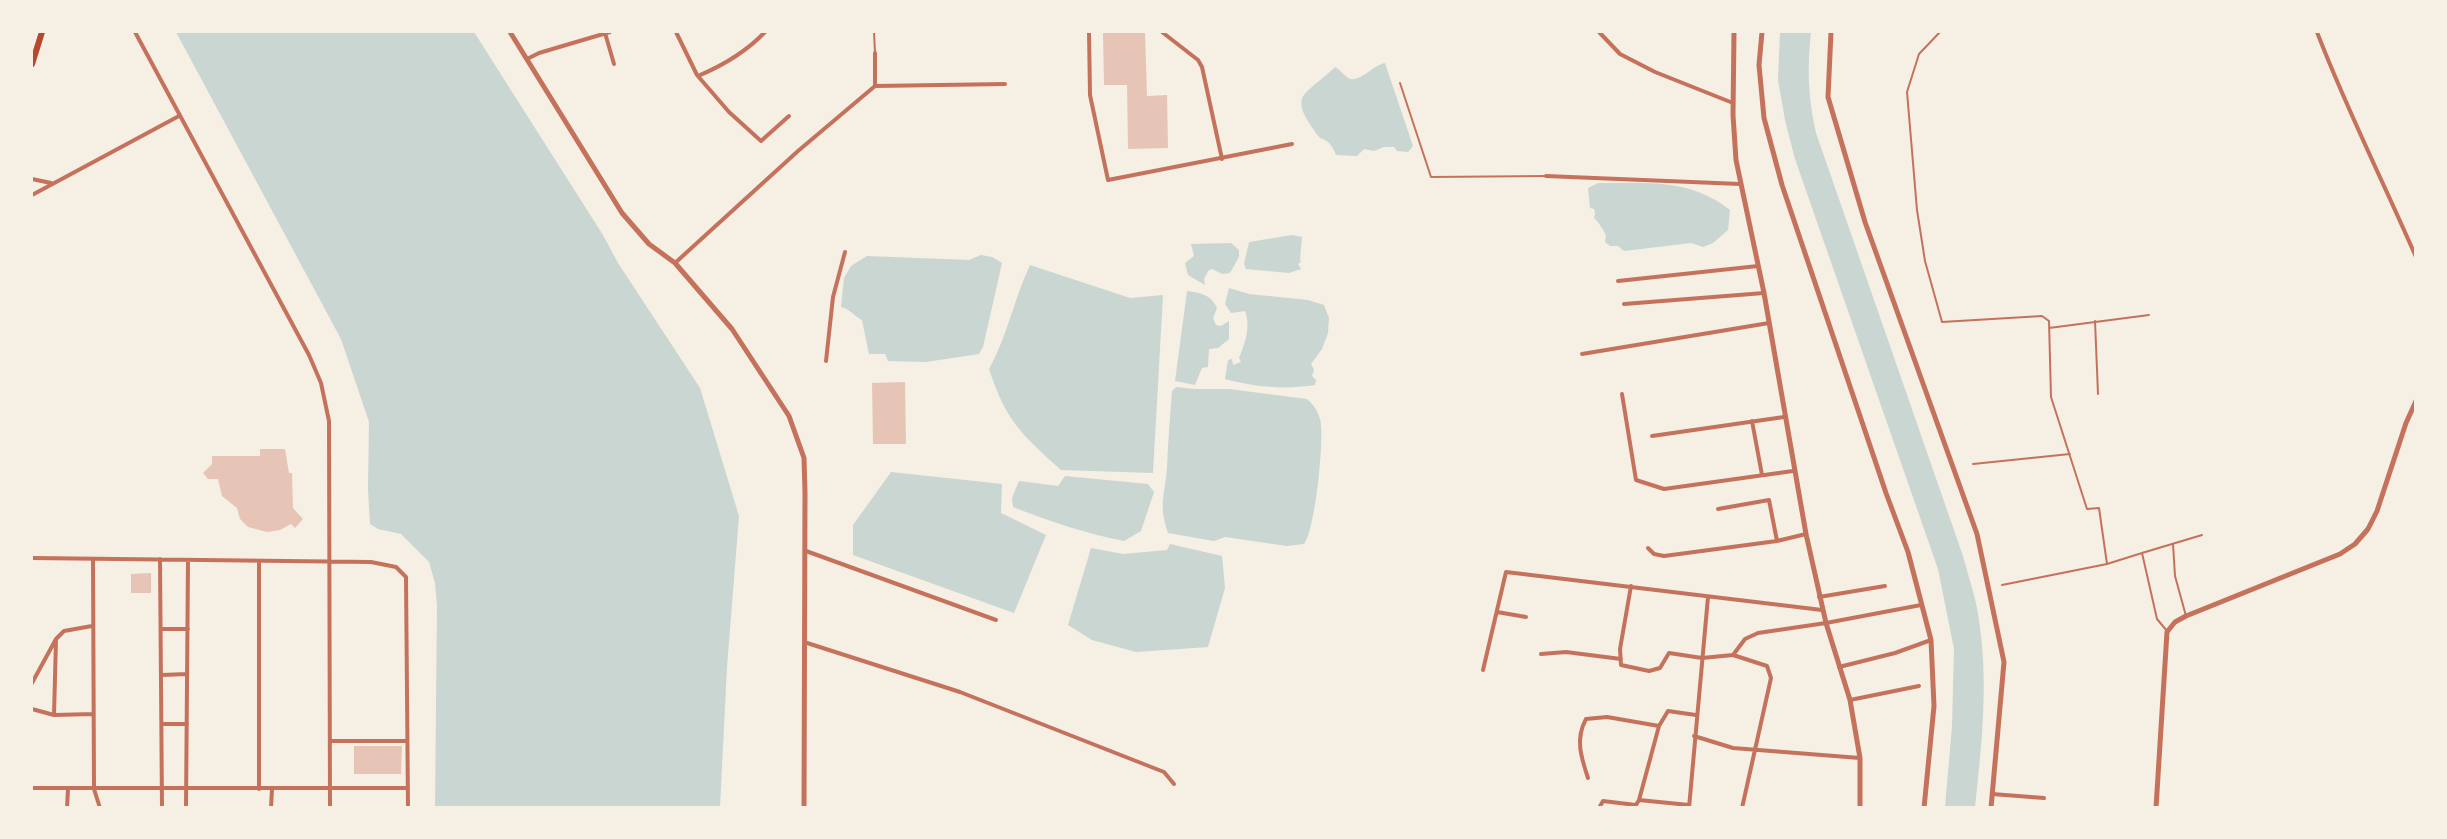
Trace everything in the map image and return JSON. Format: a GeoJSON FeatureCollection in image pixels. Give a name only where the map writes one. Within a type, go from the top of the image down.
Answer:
{"type":"FeatureCollection","features":[{"type":"Feature","properties":{"kind":"main road"},"geometry":{"type":"LineString","coordinates":[[32,64],[42,32]]}},
{"type":"Feature","properties":{"kind":"street"},"geometry":{"type":"LineString","coordinates":[[135,32],[277,295],[321,383],[329,421],[330,807]]}},
{"type":"Feature","properties":{"kind":"street"},"geometry":{"type":"LineString","coordinates":[[510,32],[622,213],[649,244],[675,263],[732,329],[789,416],[804,458],[806,551],[803,642],[804,807]]}},
{"type":"Feature","properties":{"kind":"street"},"geometry":{"type":"LineString","coordinates":[[527,59],[539,52],[610,32]]}},
{"type":"Feature","properties":{"kind":"street"},"geometry":{"type":"LineString","coordinates":[[676,32],[698,76],[729,112],[761,141],[789,116]]}},
{"type":"Feature","properties":{"kind":"street"},"geometry":{"type":"LineString","coordinates":[[698,76],[724,64],[754,44],[765,32]]}},
{"type":"Feature","properties":{"kind":"street"},"geometry":{"type":"LineString","coordinates":[[1089,32],[1090,95],[1108,180],[1292,144]]}},
{"type":"Feature","properties":{"kind":"street"},"geometry":{"type":"LineString","coordinates":[[1162,32],[1198,60],[1202,67],[1222,159]]}},
{"type":"Feature","properties":{"kind":"street"},"geometry":{"type":"LineString","coordinates":[[1599,32],[1606,34],[1620,54],[1655,72],[1733,103]]}},
{"type":"Feature","properties":{"kind":"street"},"geometry":{"type":"LineString","coordinates":[[1734,32],[1734,140],[1740,184],[1770,323],[1793,471],[1819,597],[1838,667],[1850,700],[1860,758],[1860,807]]}},
{"type":"Feature","properties":{"kind":"street"},"geometry":{"type":"LineString","coordinates":[[1762,32],[1759,65],[1764,118],[1779,174],[1908,552],[1932,640],[1934,706],[1924,807]]}},
{"type":"Feature","properties":{"kind":"street"},"geometry":{"type":"LineString","coordinates":[[1831,32],[1828,97],[1864,222],[1977,534],[2004,662],[1991,807]]}},
{"type":"Feature","properties":{"kind":"street"},"geometry":{"type":"LineString","coordinates":[[2317,32],[2339,89],[2371,154],[2415,256]]}},
{"type":"Feature","properties":{"kind":"street"},"geometry":{"type":"LineString","coordinates":[[604,33],[614,64]]}},
{"type":"Feature","properties":{"kind":"street"},"geometry":{"type":"LineString","coordinates":[[875,53],[875,87]]}},
{"type":"Feature","properties":{"kind":"street"},"geometry":{"type":"LineString","coordinates":[[675,263],[798,151],[875,87],[1005,84]]}},
{"type":"Feature","properties":{"kind":"street"},"geometry":{"type":"LineString","coordinates":[[32,195],[179,116]]}},
{"type":"Feature","properties":{"kind":"street"},"geometry":{"type":"LineString","coordinates":[[1546,176],[1740,184]]}},
{"type":"Feature","properties":{"kind":"street"},"geometry":{"type":"LineString","coordinates":[[32,179],[51,183]]}},
{"type":"Feature","properties":{"kind":"street"},"geometry":{"type":"LineString","coordinates":[[826,362],[833,297],[845,252]]}},
{"type":"Feature","properties":{"kind":"street"},"geometry":{"type":"LineString","coordinates":[[1618,281],[1759,266]]}},
{"type":"Feature","properties":{"kind":"street"},"geometry":{"type":"LineString","coordinates":[[1624,304],[1764,293]]}},
{"type":"Feature","properties":{"kind":"street"},"geometry":{"type":"LineString","coordinates":[[1582,354],[1770,323]]}},
{"type":"Feature","properties":{"kind":"street"},"geometry":{"type":"LineString","coordinates":[[1622,394],[1636,480],[1664,489],[1793,471]]}},
{"type":"Feature","properties":{"kind":"street"},"geometry":{"type":"LineString","coordinates":[[2156,807],[2167,632],[2175,622],[2186,616],[2340,554],[2355,544],[2368,529],[2377,511],[2415,401]]}},
{"type":"Feature","properties":{"kind":"street"},"geometry":{"type":"LineString","coordinates":[[1652,436],[1784,417]]}},
{"type":"Feature","properties":{"kind":"street"},"geometry":{"type":"LineString","coordinates":[[1752,421],[1762,475]]}},
{"type":"Feature","properties":{"kind":"street"},"geometry":{"type":"LineString","coordinates":[[1718,509],[1769,500],[1777,541]]}},
{"type":"Feature","properties":{"kind":"street"},"geometry":{"type":"LineString","coordinates":[[1648,548],[1654,554],[1664,556],[1777,541],[1806,534]]}},
{"type":"Feature","properties":{"kind":"street"},"geometry":{"type":"LineString","coordinates":[[806,551],[996,620]]}},
{"type":"Feature","properties":{"kind":"street"},"geometry":{"type":"LineString","coordinates":[[32,558],[371,562],[396,567],[406,578],[408,807]]}},
{"type":"Feature","properties":{"kind":"street"},"geometry":{"type":"LineString","coordinates":[[93,559],[94,789],[100,807]]}},
{"type":"Feature","properties":{"kind":"street"},"geometry":{"type":"LineString","coordinates":[[160,559],[162,807]]}},
{"type":"Feature","properties":{"kind":"street"},"geometry":{"type":"LineString","coordinates":[[186,807],[188,560]]}},
{"type":"Feature","properties":{"kind":"street"},"geometry":{"type":"LineString","coordinates":[[258,561],[259,789]]}},
{"type":"Feature","properties":{"kind":"street"},"geometry":{"type":"LineString","coordinates":[[1483,670],[1506,572],[1822,610]]}},
{"type":"Feature","properties":{"kind":"street"},"geometry":{"type":"LineString","coordinates":[[1631,586],[1620,649],[1622,665],[1649,672],[1660,668],[1669,653],[1702,658],[1733,655],[1767,666],[1771,678],[1742,807]]}},
{"type":"Feature","properties":{"kind":"street"},"geometry":{"type":"LineString","coordinates":[[1819,597],[1885,586]]}},
{"type":"Feature","properties":{"kind":"street"},"geometry":{"type":"LineString","coordinates":[[1640,800],[1689,806],[1708,597]]}},
{"type":"Feature","properties":{"kind":"street"},"geometry":{"type":"LineString","coordinates":[[1733,655],[1745,639],[1758,633],[1826,623],[1922,604]]}},
{"type":"Feature","properties":{"kind":"street"},"geometry":{"type":"LineString","coordinates":[[1497,612],[1526,617]]}},
{"type":"Feature","properties":{"kind":"street"},"geometry":{"type":"LineString","coordinates":[[32,683],[56,639],[64,631],[93,626]]}},
{"type":"Feature","properties":{"kind":"street"},"geometry":{"type":"LineString","coordinates":[[162,629],[188,629]]}},
{"type":"Feature","properties":{"kind":"street"},"geometry":{"type":"LineString","coordinates":[[54,715],[56,639]]}},
{"type":"Feature","properties":{"kind":"street"},"geometry":{"type":"LineString","coordinates":[[1838,667],[1895,653],[1932,640]]}},
{"type":"Feature","properties":{"kind":"street"},"geometry":{"type":"LineString","coordinates":[[803,642],[960,692],[1164,772],[1174,784]]}},
{"type":"Feature","properties":{"kind":"street"},"geometry":{"type":"LineString","coordinates":[[1541,654],[1566,652],[1621,659]]}},
{"type":"Feature","properties":{"kind":"street"},"geometry":{"type":"LineString","coordinates":[[162,675],[187,674]]}},
{"type":"Feature","properties":{"kind":"street"},"geometry":{"type":"LineString","coordinates":[[1850,700],[1919,686]]}},
{"type":"Feature","properties":{"kind":"street"},"geometry":{"type":"LineString","coordinates":[[32,709],[54,715],[93,714]]}},
{"type":"Feature","properties":{"kind":"street"},"geometry":{"type":"LineString","coordinates":[[1599,807],[1603,801],[1635,805],[1640,800],[1659,726],[1668,711],[1696,715]]}},
{"type":"Feature","properties":{"kind":"street"},"geometry":{"type":"LineString","coordinates":[[1588,778],[1578,747],[1586,719],[1607,717],[1659,726]]}},
{"type":"Feature","properties":{"kind":"street"},"geometry":{"type":"LineString","coordinates":[[162,724],[187,724]]}},
{"type":"Feature","properties":{"kind":"street"},"geometry":{"type":"LineString","coordinates":[[1694,736],[1732,748],[1754,751],[1860,758]]}},
{"type":"Feature","properties":{"kind":"street"},"geometry":{"type":"LineString","coordinates":[[330,741],[407,741]]}},
{"type":"Feature","properties":{"kind":"street"},"geometry":{"type":"LineString","coordinates":[[32,788],[162,790],[408,788]]}},
{"type":"Feature","properties":{"kind":"street"},"geometry":{"type":"LineString","coordinates":[[67,807],[68,789]]}},
{"type":"Feature","properties":{"kind":"street"},"geometry":{"type":"LineString","coordinates":[[271,807],[272,789]]}},
{"type":"Feature","properties":{"kind":"street"},"geometry":{"type":"LineString","coordinates":[[1992,794],[2044,798]]}},
{"type":"Feature","properties":{"kind":"lane"},"geometry":{"type":"LineString","coordinates":[[874,32],[875,53]]}},
{"type":"Feature","properties":{"kind":"lane"},"geometry":{"type":"LineString","coordinates":[[1940,32],[1919,54],[1907,92],[1917,210],[1925,261],[1942,322],[2042,316],[2049,321],[2051,397],[2087,509],[2099,508],[2108,564]]}},
{"type":"Feature","properties":{"kind":"lane"},"geometry":{"type":"LineString","coordinates":[[1400,83],[1431,177],[1546,176]]}},
{"type":"Feature","properties":{"kind":"lane"},"geometry":{"type":"LineString","coordinates":[[2049,328],[2149,315]]}},
{"type":"Feature","properties":{"kind":"lane"},"geometry":{"type":"LineString","coordinates":[[2094,321],[2098,394]]}},
{"type":"Feature","properties":{"kind":"lane"},"geometry":{"type":"LineString","coordinates":[[1972,465],[2070,454]]}},
{"type":"Feature","properties":{"kind":"lane"},"geometry":{"type":"LineString","coordinates":[[2002,585],[2108,564],[2202,535]]}},
{"type":"Feature","properties":{"kind":"lane"},"geometry":{"type":"LineString","coordinates":[[2173,544],[2175,576],[2186,616]]}},
{"type":"Feature","properties":{"kind":"lane"},"geometry":{"type":"LineString","coordinates":[[2142,553],[2157,619],[2167,632]]}},
{"type":"Feature","properties":{"kind":"shaded area"},"geometry":{"type":"Polygon","coordinates":[[[176,32],[474,32],[603,235],[618,263],[700,388],[739,516],[727,667],[720,807],[435,807],[437,606],[435,583],[429,562],[401,534],[378,529],[370,524],[369,422],[341,339],[176,32]]]}},
{"type":"Feature","properties":{"kind":"shaded area"},"geometry":{"type":"Polygon","coordinates":[[[1780,32],[1811,32],[1809,83],[1816,133],[1963,556],[1975,600],[1981,638],[1984,687],[1975,807],[1945,807],[1952,726],[1954,649],[1938,569],[1795,159],[1778,80],[1780,32]]]}},
{"type":"Feature","properties":{"kind":"shaded area"},"geometry":{"type":"Polygon","coordinates":[[[1385,63],[1413,146],[1408,152],[1397,151],[1394,147],[1384,147],[1374,151],[1364,149],[1357,156],[1336,155],[1330,144],[1320,138],[1310,123],[1301,104],[1303,97],[1335,67],[1352,79],[1385,63]]]}},
{"type":"Feature","properties":{"kind":"shaded area"},"geometry":{"type":"Polygon","coordinates":[[[1598,183],[1667,184],[1699,192],[1730,210],[1728,230],[1713,243],[1703,247],[1691,243],[1624,251],[1618,246],[1610,246],[1605,242],[1606,235],[1594,218],[1594,209],[1590,208],[1588,188],[1598,183]]]}},
{"type":"Feature","properties":{"kind":"shaded area"},"geometry":{"type":"Polygon","coordinates":[[[1292,235],[1302,237],[1301,262],[1298,264],[1301,269],[1289,273],[1246,269],[1244,264],[1249,242],[1292,235]]]}},
{"type":"Feature","properties":{"kind":"shaded area"},"geometry":{"type":"Polygon","coordinates":[[[1231,243],[1239,250],[1239,257],[1230,273],[1222,274],[1212,269],[1208,271],[1204,279],[1205,285],[1188,275],[1185,263],[1194,256],[1191,244],[1231,243]]]}},
{"type":"Feature","properties":{"kind":"shaded area"},"geometry":{"type":"Polygon","coordinates":[[[981,255],[992,257],[1002,263],[983,347],[979,354],[926,362],[888,361],[885,354],[869,354],[862,320],[841,307],[844,278],[851,266],[867,256],[969,260],[981,255]]]}},
{"type":"Feature","properties":{"kind":"shaded area"},"geometry":{"type":"Polygon","coordinates":[[[1030,265],[1130,298],[1163,295],[1153,473],[1061,470],[1025,436],[1009,414],[995,387],[989,369],[1001,344],[1030,265]]]}},
{"type":"Feature","properties":{"kind":"shaded area"},"geometry":{"type":"Polygon","coordinates":[[[1229,288],[1249,294],[1308,300],[1324,305],[1329,318],[1328,333],[1322,349],[1311,364],[1314,370],[1312,376],[1316,380],[1315,385],[1270,387],[1225,379],[1228,360],[1232,359],[1233,365],[1241,362],[1239,358],[1247,329],[1245,311],[1231,313],[1225,304],[1229,288]]]}},
{"type":"Feature","properties":{"kind":"shaded area"},"geometry":{"type":"Polygon","coordinates":[[[1187,291],[1208,297],[1215,303],[1217,308],[1213,318],[1216,325],[1221,326],[1229,321],[1229,339],[1218,348],[1209,349],[1208,367],[1202,368],[1195,385],[1175,381],[1187,291]]]}},
{"type":"Feature","properties":{"kind":"shaded area"},"geometry":{"type":"Polygon","coordinates":[[[1176,387],[1229,389],[1307,399],[1313,406],[1320,419],[1320,463],[1312,522],[1304,544],[1287,546],[1225,537],[1214,541],[1168,533],[1163,514],[1163,500],[1172,391],[1176,387]]]}},
{"type":"Feature","properties":{"kind":"shaded area"},"geometry":{"type":"Polygon","coordinates":[[[891,472],[1002,484],[1001,513],[1046,535],[1014,613],[853,555],[853,525],[891,472]]]}},
{"type":"Feature","properties":{"kind":"shaded area"},"geometry":{"type":"Polygon","coordinates":[[[1065,476],[1148,484],[1154,492],[1141,531],[1124,541],[1068,527],[1013,507],[1012,498],[1019,481],[1058,486],[1065,476]]]}},
{"type":"Feature","properties":{"kind":"shaded area"},"geometry":{"type":"Polygon","coordinates":[[[1170,544],[1222,556],[1225,588],[1208,647],[1136,652],[1092,640],[1068,625],[1091,548],[1123,554],[1167,550],[1170,544]]]}},
{"type":"Feature","properties":{"kind":"building"},"geometry":{"type":"Polygon","coordinates":[[[1103,32],[1145,32],[1147,96],[1167,95],[1168,148],[1128,149],[1127,85],[1104,85],[1103,32]]]}},
{"type":"Feature","properties":{"kind":"building"},"geometry":{"type":"Polygon","coordinates":[[[905,382],[906,444],[873,444],[872,383],[905,382]]]}},
{"type":"Feature","properties":{"kind":"building"},"geometry":{"type":"Polygon","coordinates":[[[260,449],[285,449],[289,473],[292,473],[293,508],[303,519],[295,528],[291,524],[280,530],[267,532],[248,527],[240,519],[237,508],[222,496],[218,479],[208,479],[203,473],[212,464],[212,456],[260,456],[260,449]]]}},
{"type":"Feature","properties":{"kind":"building"},"geometry":{"type":"Polygon","coordinates":[[[151,573],[151,593],[131,593],[131,574],[151,573]]]}},
{"type":"Feature","properties":{"kind":"building"},"geometry":{"type":"Polygon","coordinates":[[[354,746],[402,746],[401,774],[354,774],[354,746]]]}}]}
